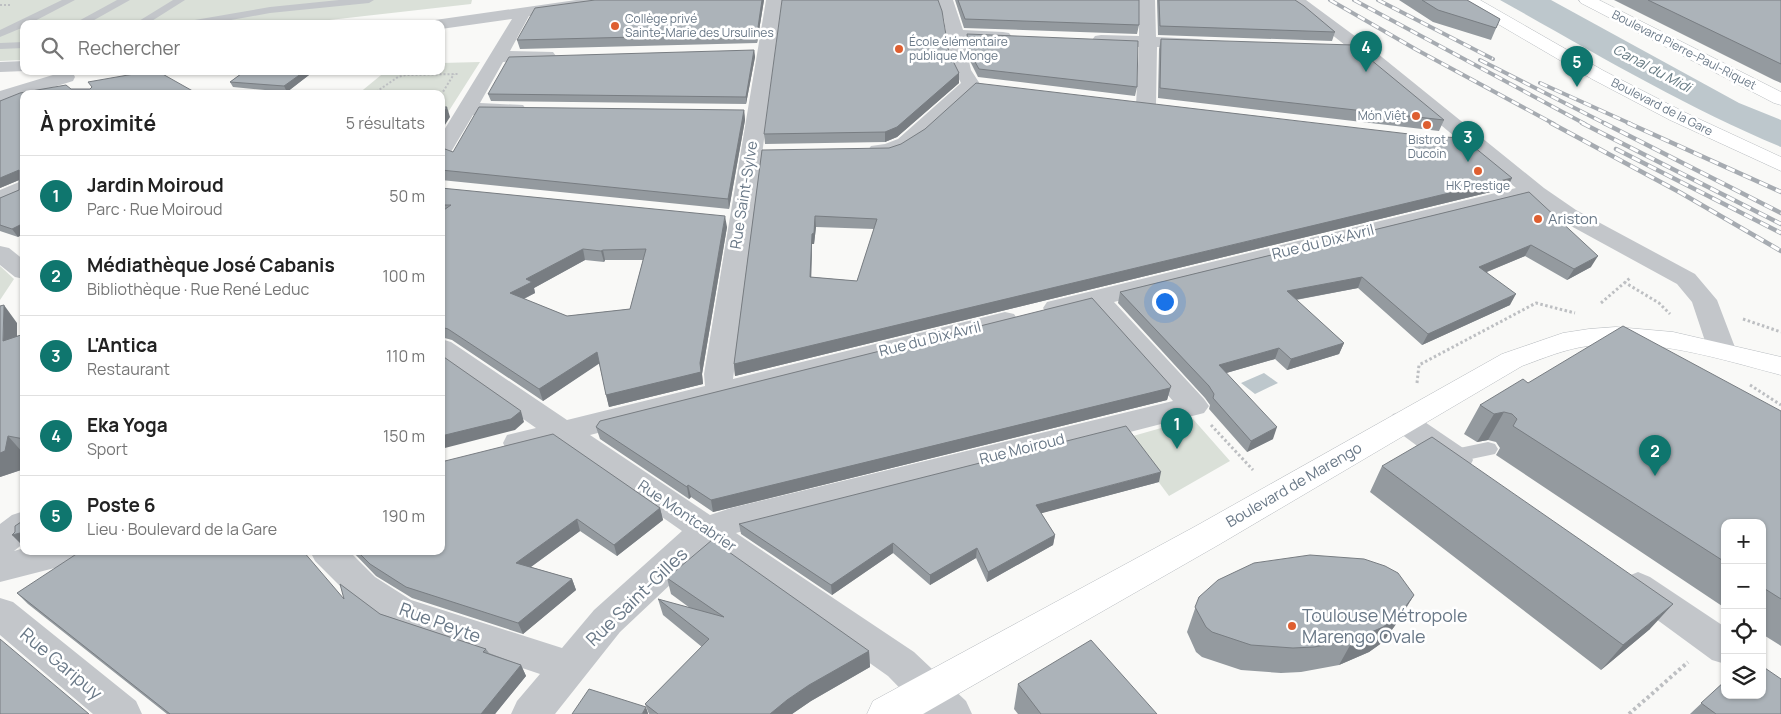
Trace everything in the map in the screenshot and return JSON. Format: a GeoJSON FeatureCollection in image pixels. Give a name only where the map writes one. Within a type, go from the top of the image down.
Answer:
{"type":"FeatureCollection","features":[{"type":"Feature","properties":{"kind":"main road","name":"Boulevard de la Gare"},"geometry":{"type":"LineString","coordinates":[[1468,0],[1624,89],[1781,165]]}},
{"type":"Feature","properties":{"kind":"main road","name":"Boulevard Pierre-Paul-Riquet"},"geometry":{"type":"LineString","coordinates":[[1587,0],[1781,99]]}},
{"type":"Feature","properties":{"kind":"main road","name":"Boulevard de Marengo"},"geometry":{"type":"LineString","coordinates":[[887,714],[940,702],[1208,535],[1403,421],[1512,360],[1564,342],[1598,337],[1648,338],[1722,350],[1776,368]]}},
{"type":"Feature","properties":{"kind":"street"},"geometry":{"type":"LineString","coordinates":[[445,23],[521,13],[547,4],[610,0]]}},
{"type":"Feature","properties":{"kind":"street","name":"Rue Saint-Sylve"},"geometry":{"type":"LineString","coordinates":[[720,391],[718,374],[740,219],[761,152],[750,112],[757,51],[774,0]]}},
{"type":"Feature","properties":{"kind":"street"},"geometry":{"type":"LineString","coordinates":[[859,150],[888,150],[905,144],[980,86],[965,78],[957,53],[955,35],[945,0]]}},
{"type":"Feature","properties":{"kind":"street"},"geometry":{"type":"LineString","coordinates":[[1146,105],[1147,0]]}},
{"type":"Feature","properties":{"kind":"street"},"geometry":{"type":"LineString","coordinates":[[1296,0],[1361,49],[1536,193],[1584,224],[1662,264],[1686,279],[1704,300],[1722,350]]}},
{"type":"Feature","properties":{"kind":"street"},"geometry":{"type":"LineString","coordinates":[[445,146],[494,65],[520,19],[521,13]]}},
{"type":"Feature","properties":{"kind":"street"},"geometry":{"type":"LineString","coordinates":[[955,35],[1023,37]]}},
{"type":"Feature","properties":{"kind":"street"},"geometry":{"type":"LineString","coordinates":[[1081,39],[1218,44]]}},
{"type":"Feature","properties":{"kind":"street"},"geometry":{"type":"LineString","coordinates":[[1338,49],[1361,49]]}},
{"type":"Feature","properties":{"kind":"street"},"geometry":{"type":"LineString","coordinates":[[494,65],[559,56]]}},
{"type":"Feature","properties":{"kind":"street"},"geometry":{"type":"LineString","coordinates":[[0,67],[20,66]]}},
{"type":"Feature","properties":{"kind":"street"},"geometry":{"type":"LineString","coordinates":[[31,90],[73,79]]}},
{"type":"Feature","properties":{"kind":"street"},"geometry":{"type":"LineString","coordinates":[[0,98],[20,93]]}},
{"type":"Feature","properties":{"kind":"street"},"geometry":{"type":"LineString","coordinates":[[1126,103],[1165,108]]}},
{"type":"Feature","properties":{"kind":"street"},"geometry":{"type":"LineString","coordinates":[[468,109],[539,109]]}},
{"type":"Feature","properties":{"kind":"street"},"geometry":{"type":"LineString","coordinates":[[1438,139],[1471,140]]}},
{"type":"Feature","properties":{"kind":"street"},"geometry":{"type":"LineString","coordinates":[[0,199],[20,190]]}},
{"type":"Feature","properties":{"kind":"street","name":"Rue du Dix Avril"},"geometry":{"type":"LineString","coordinates":[[488,450],[1518,194],[1536,193]]}},
{"type":"Feature","properties":{"kind":"street"},"geometry":{"type":"LineString","coordinates":[[718,216],[740,219]]}},
{"type":"Feature","properties":{"kind":"street"},"geometry":{"type":"LineString","coordinates":[[0,253],[20,269]]}},
{"type":"Feature","properties":{"kind":"street"},"geometry":{"type":"LineString","coordinates":[[1096,298],[1194,406]]}},
{"type":"Feature","properties":{"kind":"street","name":"Rue Montcabrier"},"geometry":{"type":"LineString","coordinates":[[445,351],[901,664],[940,702]]}},
{"type":"Feature","properties":{"kind":"street","name":"Rue Moiroud"},"geometry":{"type":"LineString","coordinates":[[707,529],[750,516],[1194,406]]}},
{"type":"Feature","properties":{"kind":"street"},"geometry":{"type":"LineString","coordinates":[[1403,421],[1486,480]]}},
{"type":"Feature","properties":{"kind":"street"},"geometry":{"type":"LineString","coordinates":[[0,543],[20,527]]}},
{"type":"Feature","properties":{"kind":"street","name":"Rue Saint-Gilles"},"geometry":{"type":"LineString","coordinates":[[531,714],[607,621],[707,529]]}},
{"type":"Feature","properties":{"kind":"street"},"geometry":{"type":"LineString","coordinates":[[0,568],[54,555]]}},
{"type":"Feature","properties":{"kind":"street","name":"Rue Peyte"},"geometry":{"type":"LineString","coordinates":[[331,555],[362,587],[400,612],[568,668]]}},
{"type":"Feature","properties":{"kind":"street"},"geometry":{"type":"LineString","coordinates":[[1616,571],[1719,644]]}},
{"type":"Feature","properties":{"kind":"street","name":"Rue Garipuy"},"geometry":{"type":"LineString","coordinates":[[0,613],[122,714]]}},
{"type":"Feature","properties":{"kind":"lane"},"geometry":{"type":"LineString","coordinates":[[29,20],[70,0]]}},
{"type":"Feature","properties":{"kind":"lane"},"geometry":{"type":"LineString","coordinates":[[86,20],[125,0]]}},
{"type":"Feature","properties":{"kind":"lane"},"geometry":{"type":"LineString","coordinates":[[146,20],[180,0]]}},
{"type":"Feature","properties":{"kind":"lane"},"geometry":{"type":"LineString","coordinates":[[287,0],[369,0]]}},
{"type":"Feature","properties":{"kind":"lane"},"geometry":{"type":"LineString","coordinates":[[211,20],[261,11],[344,1]]}},
{"type":"Feature","properties":{"kind":"lane"},"geometry":{"type":"LineString","coordinates":[[0,34],[20,24]]}},
{"type":"Feature","properties":{"kind":"lane"},"geometry":{"type":"LineString","coordinates":[[0,46],[20,45]]}},
{"type":"Feature","properties":{"kind":"lane"},"geometry":{"type":"LineString","coordinates":[[1452,456],[1488,449]]}},
{"type":"Feature","properties":{"kind":"path"},"geometry":{"type":"LineString","coordinates":[[445,75],[494,65]]}},
{"type":"Feature","properties":{"kind":"path"},"geometry":{"type":"LineString","coordinates":[[444,90],[455,74]]}},
{"type":"Feature","properties":{"kind":"path"},"geometry":{"type":"LineString","coordinates":[[378,90],[398,77],[436,75]]}},
{"type":"Feature","properties":{"kind":"path"},"geometry":{"type":"LineString","coordinates":[[1624,282],[1659,303],[1672,316]]}},
{"type":"Feature","properties":{"kind":"path"},"geometry":{"type":"LineString","coordinates":[[1735,316],[1781,332]]}},
{"type":"Feature","properties":{"kind":"path"},"geometry":{"type":"LineString","coordinates":[[1194,406],[1253,470]]}},
{"type":"Feature","properties":{"kind":"path"},"geometry":{"type":"LineString","coordinates":[[1630,714],[1719,644]]}},
{"type":"Feature","properties":{"kind":"shaded area"},"geometry":{"type":"Polygon","coordinates":[[[0,0],[472,0],[471,4],[329,20],[20,20],[20,60],[0,61],[0,0]]]}},
{"type":"Feature","properties":{"kind":"shaded area"},"geometry":{"type":"Polygon","coordinates":[[[480,62],[445,117],[445,90],[363,90],[381,75],[445,75],[445,63],[480,62]]]}},
{"type":"Feature","properties":{"kind":"shaded area"},"geometry":{"type":"Polygon","coordinates":[[[0,266],[14,279],[0,300],[0,266]]]}},
{"type":"Feature","properties":{"kind":"shaded area"},"geometry":{"type":"Polygon","coordinates":[[[1193,419],[1230,461],[1169,496],[1126,438],[1193,419]]]}},
{"type":"Feature","properties":{"kind":"water","name":"Canal du Midi"},"geometry":{"type":"Polygon","coordinates":[[[1500,0],[1551,0],[1739,103],[1781,120],[1781,147],[1674,96],[1500,0]]]}},
{"type":"Feature","properties":{"kind":"water"},"geometry":{"type":"Polygon","coordinates":[[[1264,373],[1278,383],[1255,394],[1241,383],[1264,373]]]}},
{"type":"Feature","properties":{"kind":"building","name":"Collège privé Sainte-Marie des Ursulines"},"geometry":{"type":"Polygon","coordinates":[[[595,0],[762,0],[757,34],[517,40],[535,8],[595,0]]]}},
{"type":"Feature","properties":{"kind":"building"},"geometry":{"type":"Polygon","coordinates":[[[782,0],[938,0],[942,11],[949,53],[959,73],[897,127],[885,132],[764,134],[782,0]]]}},
{"type":"Feature","properties":{"kind":"building"},"geometry":{"type":"Polygon","coordinates":[[[958,0],[1139,0],[1139,25],[965,19],[958,0]]]}},
{"type":"Feature","properties":{"kind":"building"},"geometry":{"type":"Polygon","coordinates":[[[1159,0],[1295,0],[1335,32],[1160,26],[1159,0]]]}},
{"type":"Feature","properties":{"kind":"building"},"geometry":{"type":"Polygon","coordinates":[[[1422,0],[1467,0],[1500,19],[1496,28],[1438,10],[1422,0]]]}},
{"type":"Feature","properties":{"kind":"building"},"geometry":{"type":"Polygon","coordinates":[[[1648,0],[1781,0],[1781,64],[1648,0]]]}},
{"type":"Feature","properties":{"kind":"building"},"geometry":{"type":"Polygon","coordinates":[[[967,34],[1138,41],[1137,87],[979,69],[970,53],[967,34]]]}},
{"type":"Feature","properties":{"kind":"building"},"geometry":{"type":"Polygon","coordinates":[[[1161,39],[1353,45],[1444,120],[1160,88],[1161,39]]]}},
{"type":"Feature","properties":{"kind":"building"},"geometry":{"type":"Polygon","coordinates":[[[754,50],[746,97],[488,94],[509,57],[754,50]]]}},
{"type":"Feature","properties":{"kind":"building"},"geometry":{"type":"Polygon","coordinates":[[[128,75],[164,75],[191,90],[37,90],[66,85],[71,89],[90,89],[92,87],[88,82],[128,75]]]}},
{"type":"Feature","properties":{"kind":"building"},"geometry":{"type":"Polygon","coordinates":[[[240,75],[299,75],[284,86],[230,82],[240,75]]]}},
{"type":"Feature","properties":{"kind":"building"},"geometry":{"type":"Polygon","coordinates":[[[976,83],[1426,136],[1463,138],[1512,178],[734,364],[762,150],[889,148],[901,144],[925,129],[976,83]],[[815,216],[814,233],[812,234],[810,277],[857,281],[877,219],[815,216]]]}},
{"type":"Feature","properties":{"kind":"building"},"geometry":{"type":"Polygon","coordinates":[[[20,93],[20,225],[12,229],[0,225],[0,198],[19,190],[19,170],[0,178],[0,101],[20,93]]]}},
{"type":"Feature","properties":{"kind":"building"},"geometry":{"type":"Polygon","coordinates":[[[479,107],[744,110],[728,199],[445,170],[445,149],[453,152],[479,107]]]}},
{"type":"Feature","properties":{"kind":"building"},"geometry":{"type":"Polygon","coordinates":[[[445,188],[725,216],[700,363],[701,372],[606,395],[597,352],[539,389],[445,328],[445,209],[451,205],[445,205],[445,188]],[[583,249],[526,279],[532,282],[510,293],[567,316],[630,309],[646,249],[583,249]]]}},
{"type":"Feature","properties":{"kind":"building"},"geometry":{"type":"Polygon","coordinates":[[[1529,192],[1598,256],[1574,269],[1531,245],[1479,267],[1516,294],[1428,334],[1362,277],[1287,291],[1344,343],[1291,359],[1279,348],[1219,365],[1277,427],[1251,441],[1213,398],[1214,394],[1209,386],[1120,292],[1529,192]]]}},
{"type":"Feature","properties":{"kind":"building"},"geometry":{"type":"Polygon","coordinates":[[[1092,298],[1171,386],[1170,388],[711,500],[688,485],[687,487],[596,427],[600,421],[1092,298]]]}},
{"type":"Feature","properties":{"kind":"building"},"geometry":{"type":"Polygon","coordinates":[[[4,305],[3,341],[20,335],[20,438],[8,436],[5,451],[0,453],[0,306],[4,305]]]}},
{"type":"Feature","properties":{"kind":"building"},"geometry":{"type":"Polygon","coordinates":[[[1623,326],[1781,411],[1781,599],[1766,590],[1766,519],[1721,519],[1721,559],[1513,426],[1517,419],[1512,414],[1504,412],[1494,414],[1480,405],[1523,379],[1528,383],[1623,326]]]}},
{"type":"Feature","properties":{"kind":"building"},"geometry":{"type":"Polygon","coordinates":[[[445,358],[521,411],[511,419],[445,435],[445,358]]]}},
{"type":"Feature","properties":{"kind":"building"},"geometry":{"type":"Polygon","coordinates":[[[1126,426],[1161,472],[1036,505],[1055,535],[988,572],[977,548],[930,575],[893,543],[831,585],[739,524],[1126,426]]]}},
{"type":"Feature","properties":{"kind":"building"},"geometry":{"type":"Polygon","coordinates":[[[553,434],[660,508],[614,545],[577,519],[516,563],[572,579],[518,623],[406,587],[370,564],[361,555],[445,555],[445,461],[553,434]]]}},
{"type":"Feature","properties":{"kind":"building"},"geometry":{"type":"Polygon","coordinates":[[[1432,437],[1673,604],[1623,645],[1382,466],[1432,437]]]}},
{"type":"Feature","properties":{"kind":"building"},"geometry":{"type":"Polygon","coordinates":[[[20,523],[20,533],[12,535],[15,532],[15,526],[20,523]]]}},
{"type":"Feature","properties":{"kind":"building"},"geometry":{"type":"Polygon","coordinates":[[[712,540],[869,651],[809,685],[770,714],[658,714],[645,704],[709,639],[658,599],[724,617],[667,578],[712,540]]]}},
{"type":"Feature","properties":{"kind":"building"},"geometry":{"type":"Polygon","coordinates":[[[75,555],[306,555],[344,599],[340,584],[380,614],[486,649],[483,652],[521,665],[481,714],[170,714],[17,593],[75,555]]]}},
{"type":"Feature","properties":{"kind":"building","name":"Toulouse Métropole Marengo Ovale"},"geometry":{"type":"Polygon","coordinates":[[[1310,555],[1364,559],[1385,566],[1398,573],[1414,595],[1398,617],[1383,627],[1353,640],[1314,647],[1293,648],[1251,645],[1212,632],[1206,627],[1195,607],[1199,597],[1218,580],[1254,563],[1310,555]]]}},
{"type":"Feature","properties":{"kind":"building"},"geometry":{"type":"Polygon","coordinates":[[[0,639],[89,714],[0,714],[0,639]]]}},
{"type":"Feature","properties":{"kind":"building"},"geometry":{"type":"Polygon","coordinates":[[[1091,640],[1157,714],[1041,714],[1018,684],[1091,640]]]}},
{"type":"Feature","properties":{"kind":"building"},"geometry":{"type":"Polygon","coordinates":[[[1766,669],[1781,679],[1781,714],[1716,714],[1701,703],[1721,685],[1721,699],[1766,699],[1766,669]]]}},
{"type":"Feature","properties":{"kind":"building"},"geometry":{"type":"Polygon","coordinates":[[[589,689],[646,707],[642,714],[572,714],[589,689]]]}},
{"type":"Feature","properties":{"kind":"railway"},"geometry":{"type":"LineString","coordinates":[[1330,0],[1417,50],[1554,124]]}},
{"type":"Feature","properties":{"kind":"railway"},"geometry":{"type":"LineString","coordinates":[[1354,0],[1585,124]]}},
{"type":"Feature","properties":{"kind":"railway"},"geometry":{"type":"LineString","coordinates":[[1378,0],[1493,59]]}},
{"type":"Feature","properties":{"kind":"railway"},"geometry":{"type":"LineString","coordinates":[[1480,60],[1606,124]]}},
{"type":"Feature","properties":{"kind":"railway"},"geometry":{"type":"LineString","coordinates":[[1540,83],[1631,124]]}},
{"type":"Feature","properties":{"kind":"railway"},"geometry":{"type":"LineString","coordinates":[[1551,123],[1681,193],[1781,251]]}},
{"type":"Feature","properties":{"kind":"railway"},"geometry":{"type":"LineString","coordinates":[[1582,123],[1781,224]]}},
{"type":"Feature","properties":{"kind":"railway"},"geometry":{"type":"LineString","coordinates":[[1604,123],[1781,213]]}},
{"type":"Feature","properties":{"kind":"railway"},"geometry":{"type":"LineString","coordinates":[[1628,123],[1781,192]]}},
{"type":"Feature","properties":{"kind":"railway"},"geometry":{"type":"LineString","coordinates":[[1616,149],[1781,233]]}},
{"type":"Feature","properties":{"kind":"place","name":"Collège privé Sainte-Marie des Ursulines"},"geometry":{"type":"Point","coordinates":[615,26]}},
{"type":"Feature","properties":{"kind":"place","name":"École élémentaire publique Monge"},"geometry":{"type":"Point","coordinates":[899,49]}},
{"type":"Feature","properties":{"kind":"place","name":"Eka Yoga"},"geometry":{"type":"Point","coordinates":[1366,72]}},
{"type":"Feature","properties":{"kind":"place","name":"Poste 6"},"geometry":{"type":"Point","coordinates":[1577,87]}},
{"type":"Feature","properties":{"kind":"place","name":"Món Việt"},"geometry":{"type":"Point","coordinates":[1416,116]}},
{"type":"Feature","properties":{"kind":"place","name":"Bistrot Ducoin"},"geometry":{"type":"Point","coordinates":[1427,125]}},
{"type":"Feature","properties":{"kind":"place","name":"L'Antica"},"geometry":{"type":"Point","coordinates":[1468,162]}},
{"type":"Feature","properties":{"kind":"place","name":"HK Prestige"},"geometry":{"type":"Point","coordinates":[1478,171]}},
{"type":"Feature","properties":{"kind":"place","name":"Ariston"},"geometry":{"type":"Point","coordinates":[1538,219]}},
{"type":"Feature","properties":{"kind":"place","name":"Jardin Moiroud"},"geometry":{"type":"Point","coordinates":[1177,449]}},
{"type":"Feature","properties":{"kind":"place","name":"Médiathèque José Cabanis"},"geometry":{"type":"Point","coordinates":[1655,476]}},
{"type":"Feature","properties":{"kind":"place","name":"Toulouse Métropole Marengo Ovale"},"geometry":{"type":"Point","coordinates":[1292,626]}}]}
